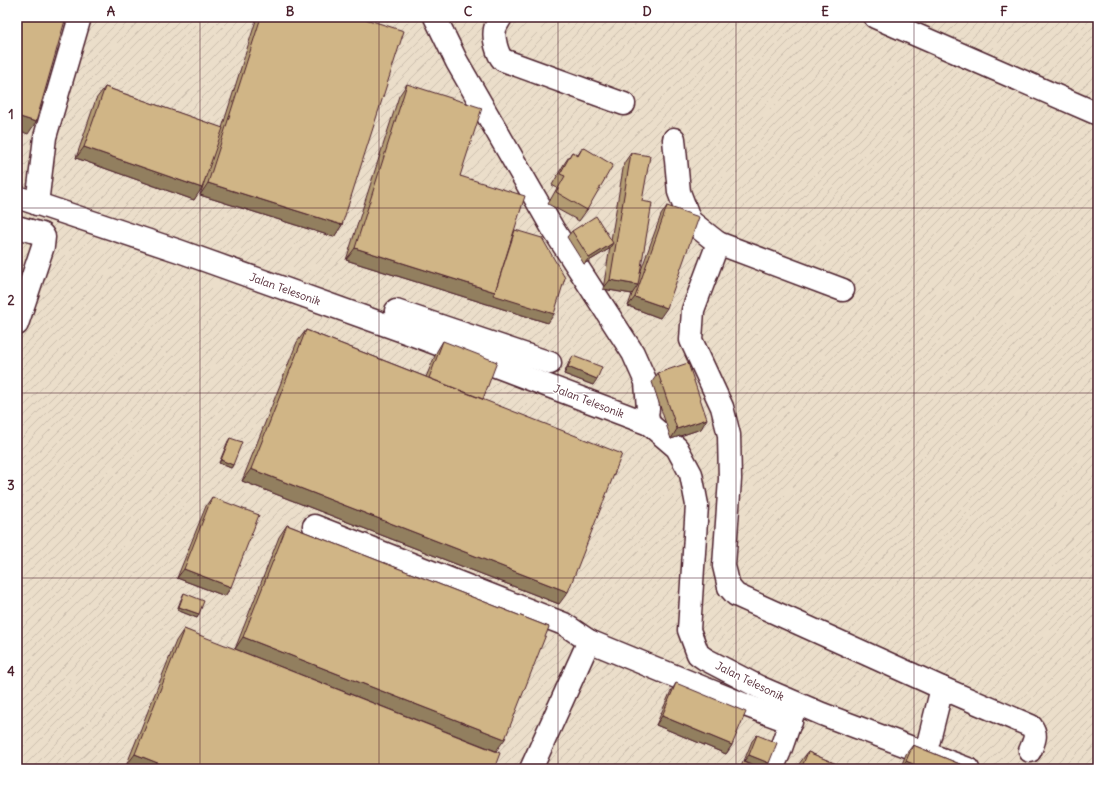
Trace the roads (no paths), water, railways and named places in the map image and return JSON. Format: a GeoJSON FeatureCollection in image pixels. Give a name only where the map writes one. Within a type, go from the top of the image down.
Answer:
{"type":"FeatureCollection","features":[{"type":"Feature","properties":{"kind":"street"},"geometry":{"type":"LineString","coordinates":[[37,204],[45,137],[80,17]]}},
{"type":"Feature","properties":{"kind":"street"},"geometry":{"type":"LineString","coordinates":[[435,17],[457,62],[549,222],[633,353],[646,382],[647,414],[649,424]]}},
{"type":"Feature","properties":{"kind":"street"},"geometry":{"type":"LineString","coordinates":[[501,17],[497,25],[495,35],[499,56],[503,60],[624,104]]}},
{"type":"Feature","properties":{"kind":"street"},"geometry":{"type":"LineString","coordinates":[[875,17],[1098,114]]}},
{"type":"Feature","properties":{"kind":"street"},"geometry":{"type":"LineString","coordinates":[[674,139],[679,192],[690,221],[718,243],[843,290]]}},
{"type":"Feature","properties":{"kind":"street","name":"Jalan Telesonik"},"geometry":{"type":"LineString","coordinates":[[17,197],[179,251],[396,328],[649,424],[677,448],[691,474],[697,505],[689,630],[698,654],[753,684],[794,713],[822,714],[968,769]]}},
{"type":"Feature","properties":{"kind":"street"},"geometry":{"type":"LineString","coordinates":[[17,227],[42,234],[44,237],[43,246],[17,324]]}},
{"type":"Feature","properties":{"kind":"street"},"geometry":{"type":"LineString","coordinates":[[718,243],[693,310],[691,340],[722,407],[728,434],[730,479],[724,566],[729,587],[736,595],[942,688],[1031,726],[1035,732],[1035,739],[1030,751]]}},
{"type":"Feature","properties":{"kind":"street"},"geometry":{"type":"LineString","coordinates":[[396,311],[552,356],[545,385]]}},
{"type":"Feature","properties":{"kind":"street"},"geometry":{"type":"LineString","coordinates":[[314,526],[564,624],[589,641],[745,705],[794,713],[772,769]]}},
{"type":"Feature","properties":{"kind":"street"},"geometry":{"type":"LineString","coordinates":[[531,769],[589,641]]}},
{"type":"Feature","properties":{"kind":"street"},"geometry":{"type":"LineString","coordinates":[[925,752],[942,688]]}}]}
